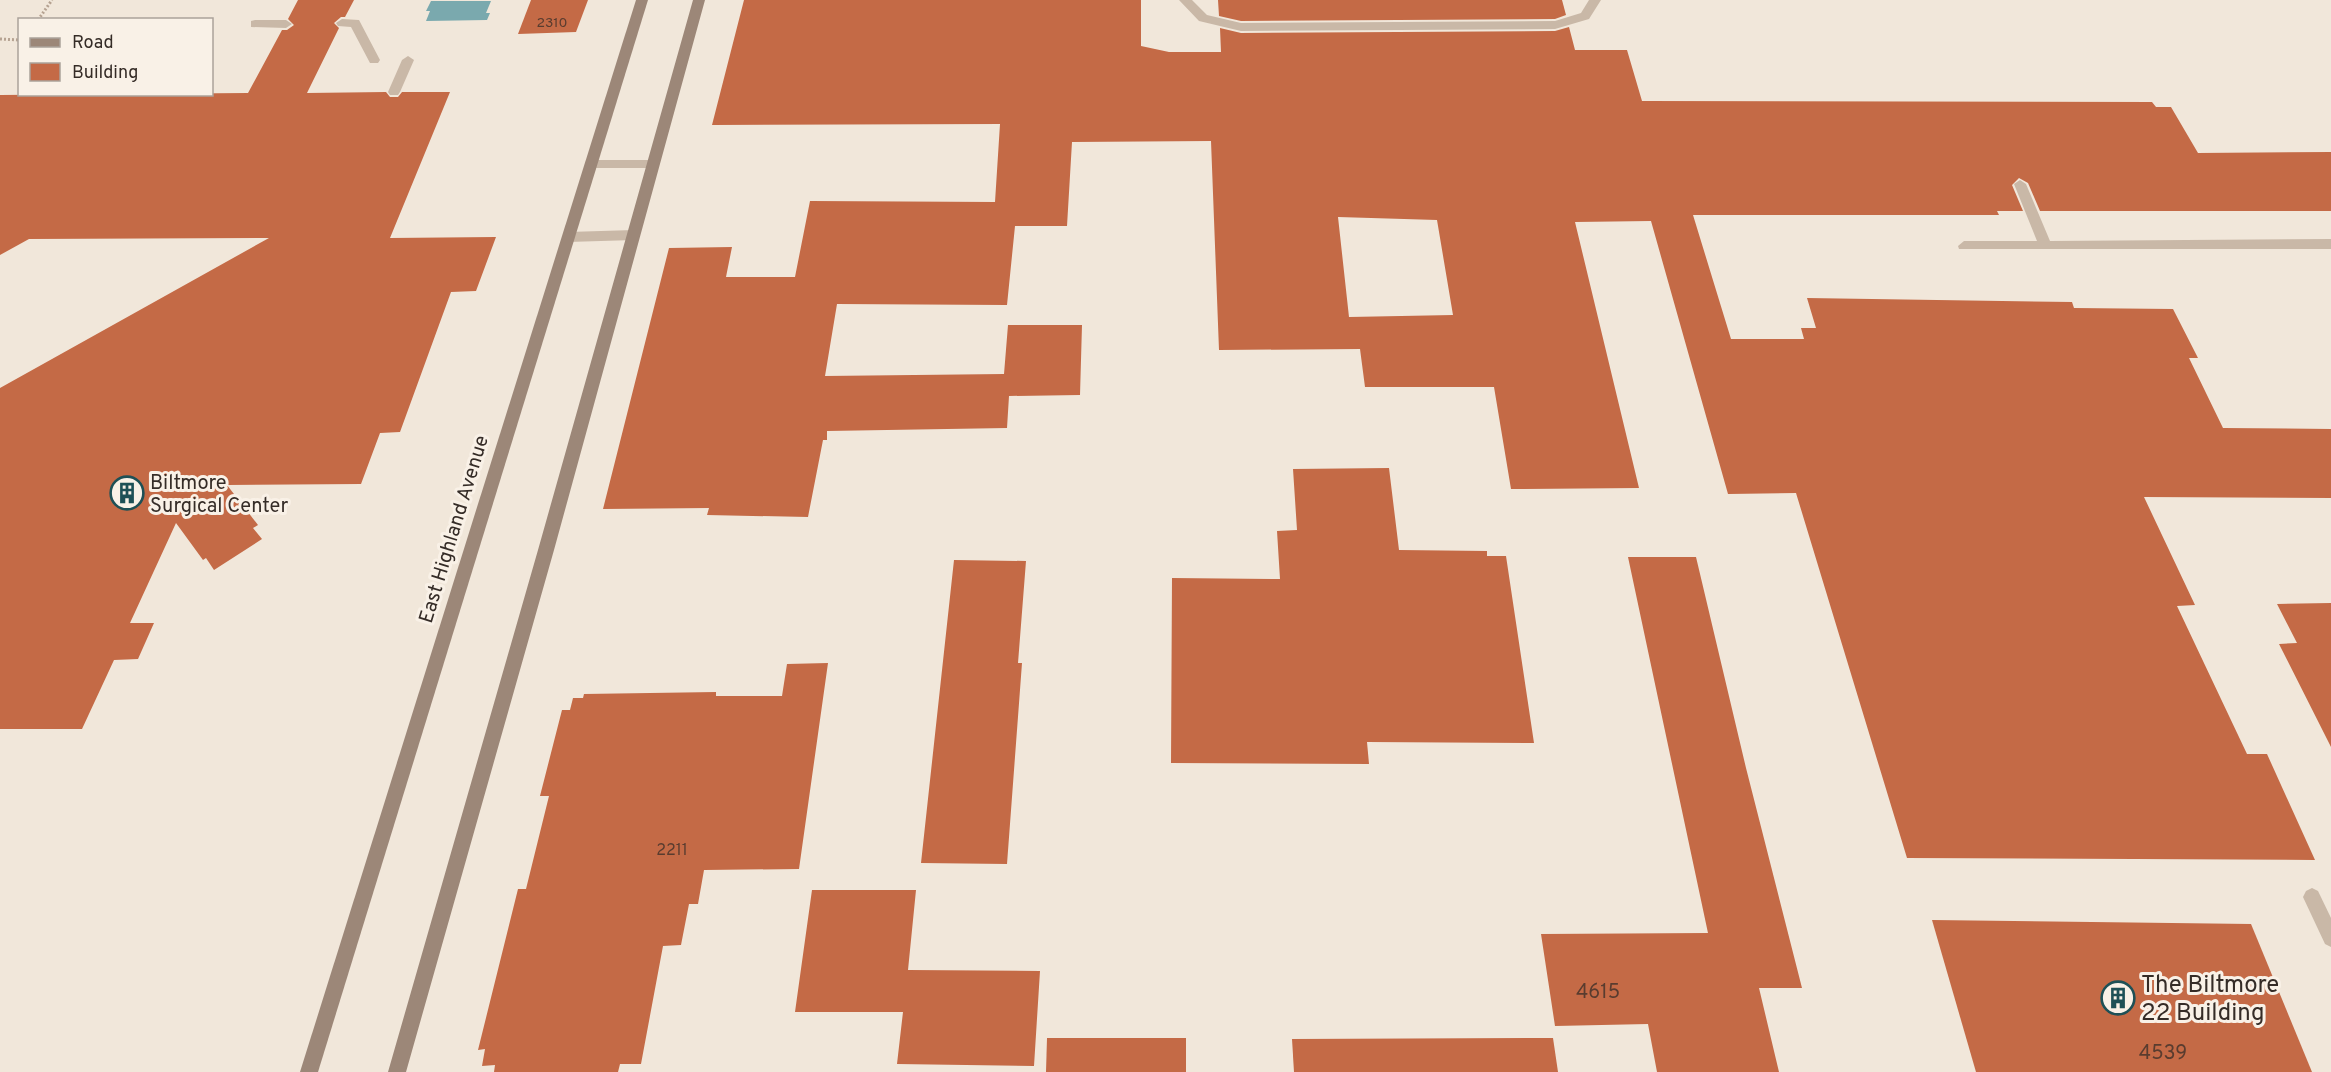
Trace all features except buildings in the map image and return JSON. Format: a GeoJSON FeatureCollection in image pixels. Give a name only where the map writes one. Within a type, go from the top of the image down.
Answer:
{"type":"FeatureCollection","features":[{"type":"Feature","properties":{"kind":"main road","name":"East Highland Avenue"},"geometry":{"type":"LineString","coordinates":[[309,1072],[642,0]]}},
{"type":"Feature","properties":{"kind":"main road"},"geometry":{"type":"LineString","coordinates":[[397,1072],[699,0]]}},
{"type":"Feature","properties":{"kind":"lane"},"geometry":{"type":"LineString","coordinates":[[1185,0],[1203,18],[1241,27],[1555,25],[1580,20],[1593,8],[1595,0]]}},
{"type":"Feature","properties":{"kind":"lane"},"geometry":{"type":"LineString","coordinates":[[342,23],[355,23],[374,60]]}},
{"type":"Feature","properties":{"kind":"lane"},"geometry":{"type":"LineString","coordinates":[[255,24],[286,24]]}},
{"type":"Feature","properties":{"kind":"lane"},"geometry":{"type":"LineString","coordinates":[[394,92],[408,60]]}},
{"type":"Feature","properties":{"kind":"lane"},"geometry":{"type":"LineString","coordinates":[[591,164],[653,164]]}},
{"type":"Feature","properties":{"kind":"lane"},"geometry":{"type":"LineString","coordinates":[[2020,184],[2045,244]]}},
{"type":"Feature","properties":{"kind":"lane"},"geometry":{"type":"LineString","coordinates":[[568,237],[634,235]]}},
{"type":"Feature","properties":{"kind":"lane"},"geometry":{"type":"LineString","coordinates":[[1964,246],[2331,244]]}},
{"type":"Feature","properties":{"kind":"lane"},"geometry":{"type":"LineString","coordinates":[[2312,897],[2331,938]]}},
{"type":"Feature","properties":{"kind":"path"},"geometry":{"type":"LineString","coordinates":[[39,18],[52,0]]}},
{"type":"Feature","properties":{"kind":"path"},"geometry":{"type":"LineString","coordinates":[[0,39],[18,40]]}},
{"type":"Feature","properties":{"kind":"water"},"geometry":{"type":"Polygon","coordinates":[[[431,1],[491,1],[486,13],[490,13],[487,20],[426,21],[430,11],[426,11],[431,1]]]}},
{"type":"Feature","properties":{"kind":"place","name":"Biltmore Surgical Center"},"geometry":{"type":"Point","coordinates":[127,493]}},
{"type":"Feature","properties":{"kind":"place","name":"The Biltmore 22 Building"},"geometry":{"type":"Point","coordinates":[2118,998]}}]}
